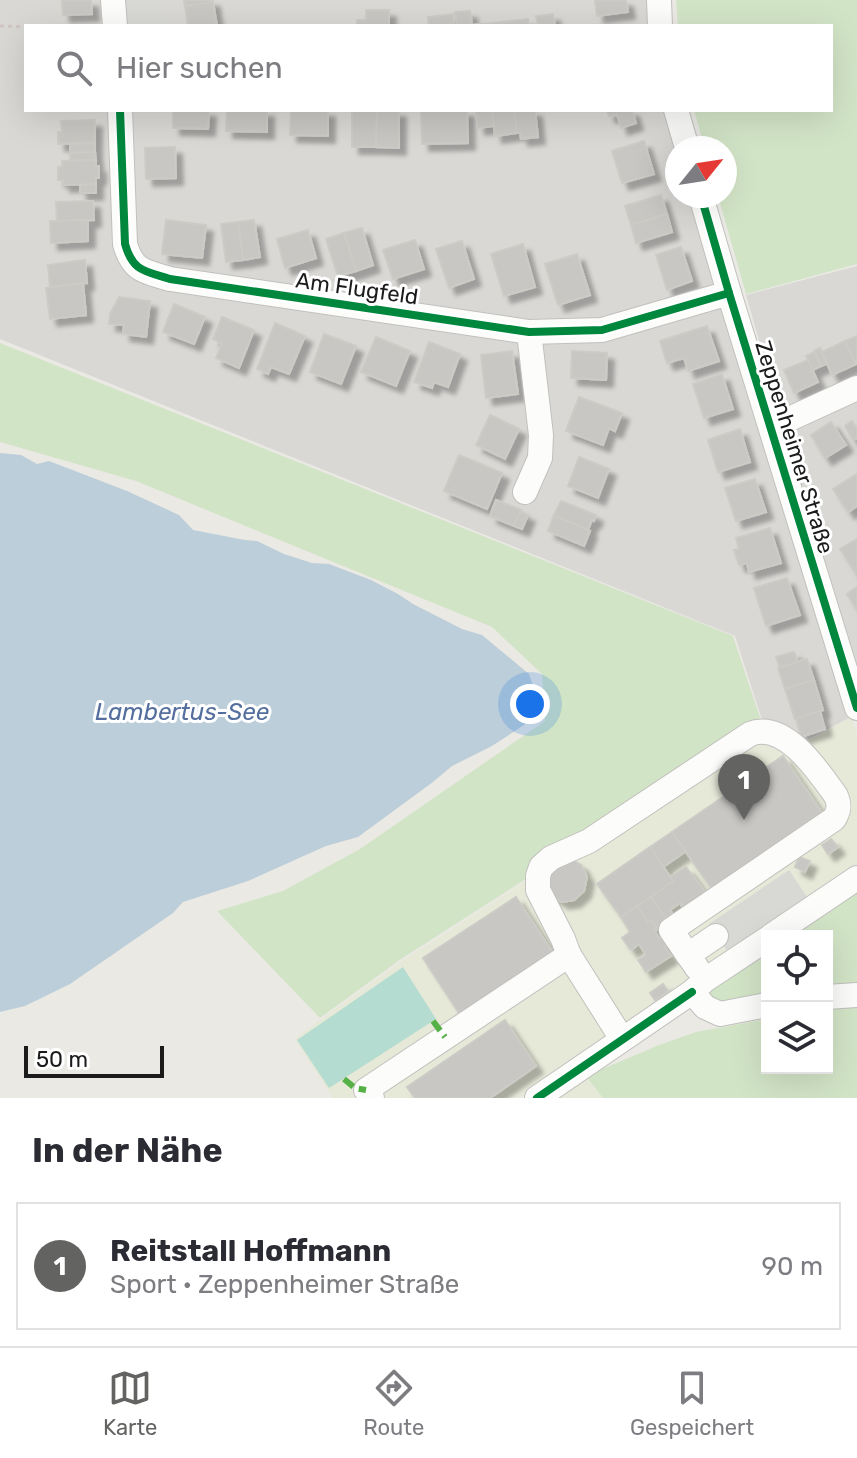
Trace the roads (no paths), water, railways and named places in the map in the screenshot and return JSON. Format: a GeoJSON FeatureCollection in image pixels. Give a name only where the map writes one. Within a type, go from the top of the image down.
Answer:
{"type":"FeatureCollection","features":[{"type":"Feature","properties":{"kind":"street"},"geometry":{"type":"LineString","coordinates":[[113,0],[115,24]]}},
{"type":"Feature","properties":{"kind":"street"},"geometry":{"type":"LineString","coordinates":[[659,0],[660,24]]}},
{"type":"Feature","properties":{"kind":"street","name":"Am Flugfeld"},"geometry":{"type":"LineString","coordinates":[[120,112],[125,244],[129,258],[138,268],[170,279],[529,332],[602,330],[729,293]]}},
{"type":"Feature","properties":{"kind":"street"},"geometry":{"type":"LineString","coordinates":[[677,112],[684,136]]}},
{"type":"Feature","properties":{"kind":"street","name":"Zeppenheimer Straße"},"geometry":{"type":"LineString","coordinates":[[704,208],[857,708]]}},
{"type":"Feature","properties":{"kind":"street"},"geometry":{"type":"LineString","coordinates":[[525,492],[540,458],[541,435],[529,332]]}},
{"type":"Feature","properties":{"kind":"street"},"geometry":{"type":"LineString","coordinates":[[772,427],[857,388]]}},
{"type":"Feature","properties":{"kind":"street"},"geometry":{"type":"LineString","coordinates":[[622,1039],[569,955],[538,890],[541,867],[551,858],[589,841],[750,734],[764,731],[785,739],[801,751],[836,796],[840,803],[838,812],[834,819],[671,930],[688,955],[705,1007],[720,1014],[761,1006]]}},
{"type":"Feature","properties":{"kind":"street"},"geometry":{"type":"LineString","coordinates":[[779,930],[857,878]]}},
{"type":"Feature","properties":{"kind":"street"},"geometry":{"type":"LineString","coordinates":[[688,955],[716,936]]}},
{"type":"Feature","properties":{"kind":"street"},"geometry":{"type":"LineString","coordinates":[[537,1098],[761,943]]}},
{"type":"Feature","properties":{"kind":"street"},"geometry":{"type":"LineString","coordinates":[[372,1098],[366,1090],[569,955]]}},
{"type":"Feature","properties":{"kind":"street"},"geometry":{"type":"LineString","coordinates":[[833,997],[857,995]]}},
{"type":"Feature","properties":{"kind":"water","name":"Lambertus-See"},"geometry":{"type":"Polygon","coordinates":[[[0,453],[21,455],[37,464],[49,461],[127,491],[179,515],[193,530],[257,541],[284,554],[312,563],[329,564],[371,580],[462,629],[482,635],[529,674],[540,705],[530,721],[492,746],[452,766],[358,837],[326,846],[248,881],[183,902],[173,913],[70,984],[25,1006],[0,1012],[0,453]]]}},
{"type":"Feature","properties":{"kind":"place","name":"Reitstall Hoffmann"},"geometry":{"type":"Point","coordinates":[744,820]}}]}
